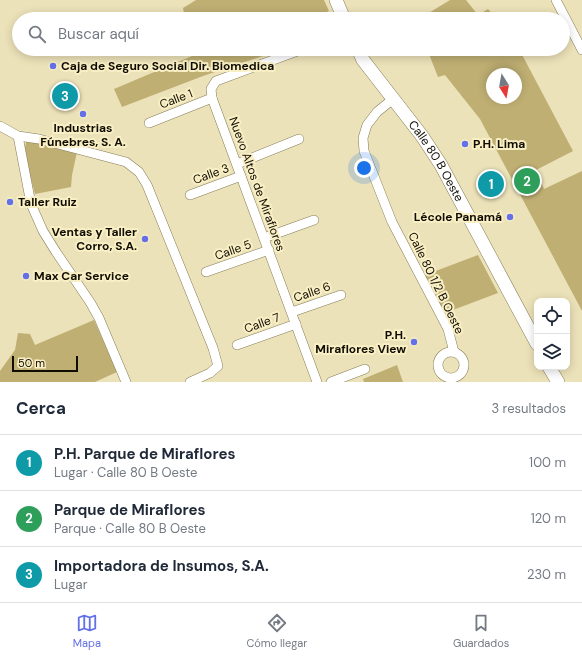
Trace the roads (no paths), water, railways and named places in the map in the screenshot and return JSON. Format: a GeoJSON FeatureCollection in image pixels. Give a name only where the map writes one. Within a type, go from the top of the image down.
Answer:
{"type":"FeatureCollection","features":[{"type":"Feature","properties":{"kind":"street"},"geometry":{"type":"LineString","coordinates":[[336,0],[341,12]]}},
{"type":"Feature","properties":{"kind":"street"},"geometry":{"type":"LineString","coordinates":[[556,0],[562,12]]}},
{"type":"Feature","properties":{"kind":"street"},"geometry":{"type":"LineString","coordinates":[[570,27],[582,50]]}},
{"type":"Feature","properties":{"kind":"street"},"geometry":{"type":"LineString","coordinates":[[212,98],[211,89],[216,80],[283,56]]}},
{"type":"Feature","properties":{"kind":"street","name":"Calle 80 B Oeste"},"geometry":{"type":"LineString","coordinates":[[362,56],[422,136],[441,165],[534,338]]}},
{"type":"Feature","properties":{"kind":"street","name":"Calle 1"},"geometry":{"type":"LineString","coordinates":[[149,123],[212,98]]}},
{"type":"Feature","properties":{"kind":"street","name":"Nuevo Altos de Miraflores"},"geometry":{"type":"LineString","coordinates":[[212,98],[318,382]]}},
{"type":"Feature","properties":{"kind":"street","name":"Calle 80 1/2 B Oeste"},"geometry":{"type":"LineString","coordinates":[[393,99],[377,112],[367,125],[363,138],[364,151],[392,222],[448,329],[454,352]]}},
{"type":"Feature","properties":{"kind":"street"},"geometry":{"type":"LineString","coordinates":[[0,126],[18,136],[39,139],[126,162],[140,172],[147,185],[213,348],[218,366],[210,374],[190,382]]}},
{"type":"Feature","properties":{"kind":"street"},"geometry":{"type":"LineString","coordinates":[[18,136],[31,204],[43,230],[56,252],[99,318],[126,382]]}},
{"type":"Feature","properties":{"kind":"street"},"geometry":{"type":"LineString","coordinates":[[237,164],[299,139]]}},
{"type":"Feature","properties":{"kind":"street","name":"Calle 3"},"geometry":{"type":"LineString","coordinates":[[190,195],[241,176]]}},
{"type":"Feature","properties":{"kind":"street"},"geometry":{"type":"LineString","coordinates":[[264,238],[314,220]]}},
{"type":"Feature","properties":{"kind":"street","name":"Calle 5"},"geometry":{"type":"LineString","coordinates":[[206,272],[269,250]]}},
{"type":"Feature","properties":{"kind":"street","name":"Calle 6"},"geometry":{"type":"LineString","coordinates":[[292,312],[341,295]]}},
{"type":"Feature","properties":{"kind":"street","name":"Calle 7"},"geometry":{"type":"LineString","coordinates":[[237,345],[296,324]]}},
{"type":"Feature","properties":{"kind":"street"},"geometry":{"type":"LineString","coordinates":[[330,382],[365,369]]}},
{"type":"Feature","properties":{"kind":"street"},"geometry":{"type":"LineString","coordinates":[[552,370],[558,382]]}},
{"type":"Feature","properties":{"kind":"place","name":"Caja de Seguro Social Dir. Biomedica"},"geometry":{"type":"Point","coordinates":[53,66]}},
{"type":"Feature","properties":{"kind":"place","name":"Importadora de Insumos, S.A."},"geometry":{"type":"Point","coordinates":[65,96]}},
{"type":"Feature","properties":{"kind":"place","name":"Industrias Fúnebres, S. A."},"geometry":{"type":"Point","coordinates":[83,114]}},
{"type":"Feature","properties":{"kind":"place","name":"P.H. Lima"},"geometry":{"type":"Point","coordinates":[465,144]}},
{"type":"Feature","properties":{"kind":"place","name":"Parque de Miraflores"},"geometry":{"type":"Point","coordinates":[527,181]}},
{"type":"Feature","properties":{"kind":"place","name":"P.H. Parque de Miraflores"},"geometry":{"type":"Point","coordinates":[491,184]}},
{"type":"Feature","properties":{"kind":"place","name":"Taller Ruiz"},"geometry":{"type":"Point","coordinates":[10,202]}},
{"type":"Feature","properties":{"kind":"place","name":"Lécole Panamá"},"geometry":{"type":"Point","coordinates":[510,217]}},
{"type":"Feature","properties":{"kind":"place","name":"Ventas y Taller Corro, S.A."},"geometry":{"type":"Point","coordinates":[145,239]}},
{"type":"Feature","properties":{"kind":"place","name":"Max Car Service"},"geometry":{"type":"Point","coordinates":[26,276]}},
{"type":"Feature","properties":{"kind":"place","name":"P.H. Miraflores View"},"geometry":{"type":"Point","coordinates":[414,342]}}]}
